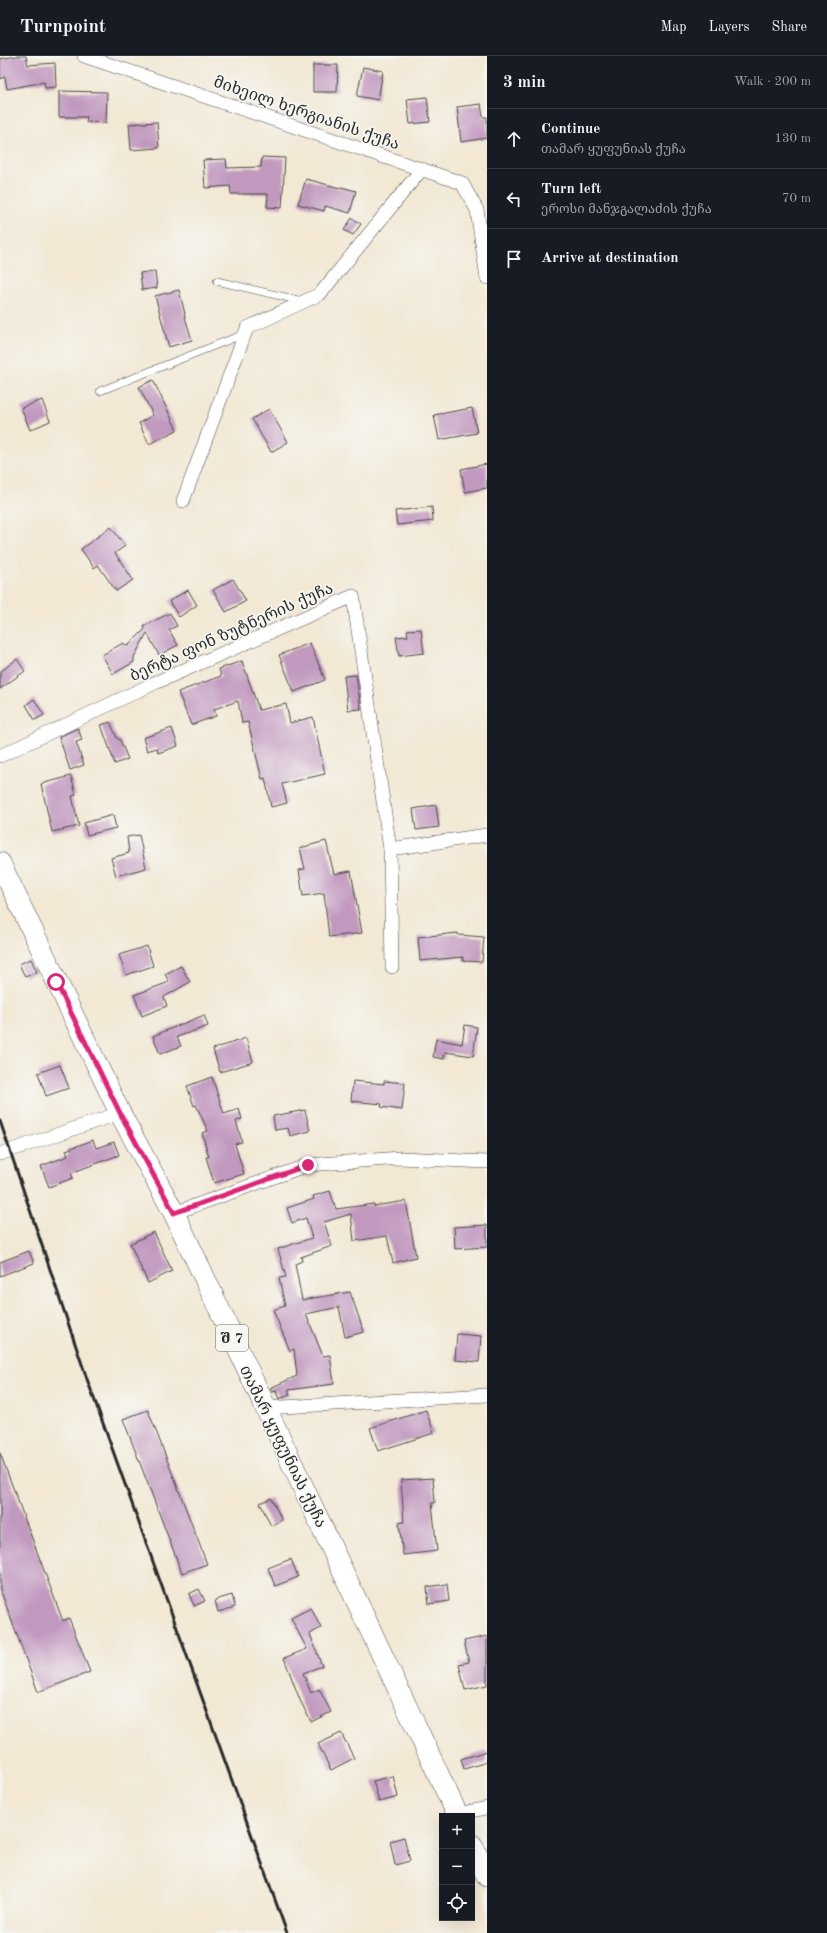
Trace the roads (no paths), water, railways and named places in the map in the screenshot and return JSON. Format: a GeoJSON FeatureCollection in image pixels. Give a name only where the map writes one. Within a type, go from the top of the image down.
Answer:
{"type":"FeatureCollection","features":[{"type":"Feature","properties":{"kind":"main road","name":"თამარ ყუფუნიას ქუჩა"},"geometry":{"type":"LineString","coordinates":[[0,863],[120,1113],[174,1213],[349,1581],[456,1813]]}},
{"type":"Feature","properties":{"kind":"main road"},"geometry":{"type":"LineString","coordinates":[[474,1849],[487,1876]]}},
{"type":"Feature","properties":{"kind":"street","name":"მიხეილ ხერგიანის ქუჩა"},"geometry":{"type":"LineString","coordinates":[[84,56],[462,183],[477,210],[484,231],[487,278]]}},
{"type":"Feature","properties":{"kind":"street"},"geometry":{"type":"LineString","coordinates":[[182,501],[247,328],[320,294],[422,169]]}},
{"type":"Feature","properties":{"kind":"street","name":"ბერტა ფონ ზუტნერის ქუჩა"},"geometry":{"type":"LineString","coordinates":[[0,756],[157,682],[353,596],[390,849]]}},
{"type":"Feature","properties":{"kind":"street"},"geometry":{"type":"LineString","coordinates":[[392,967],[390,849],[487,835]]}},
{"type":"Feature","properties":{"kind":"street"},"geometry":{"type":"LineString","coordinates":[[0,1154],[120,1113]]}},
{"type":"Feature","properties":{"kind":"street"},"geometry":{"type":"LineString","coordinates":[[174,1213],[308,1165],[400,1158],[487,1162]]}},
{"type":"Feature","properties":{"kind":"street"},"geometry":{"type":"LineString","coordinates":[[266,1408],[487,1395]]}},
{"type":"Feature","properties":{"kind":"street"},"geometry":{"type":"LineString","coordinates":[[466,1813],[487,1808]]}},
{"type":"Feature","properties":{"kind":"lane"},"geometry":{"type":"LineString","coordinates":[[217,281],[305,301]]}},
{"type":"Feature","properties":{"kind":"lane"},"geometry":{"type":"LineString","coordinates":[[100,391],[244,334]]}},
{"type":"Feature","properties":{"kind":"railway"},"geometry":{"type":"LineString","coordinates":[[0,1121],[87,1379],[287,1933]]}}]}
